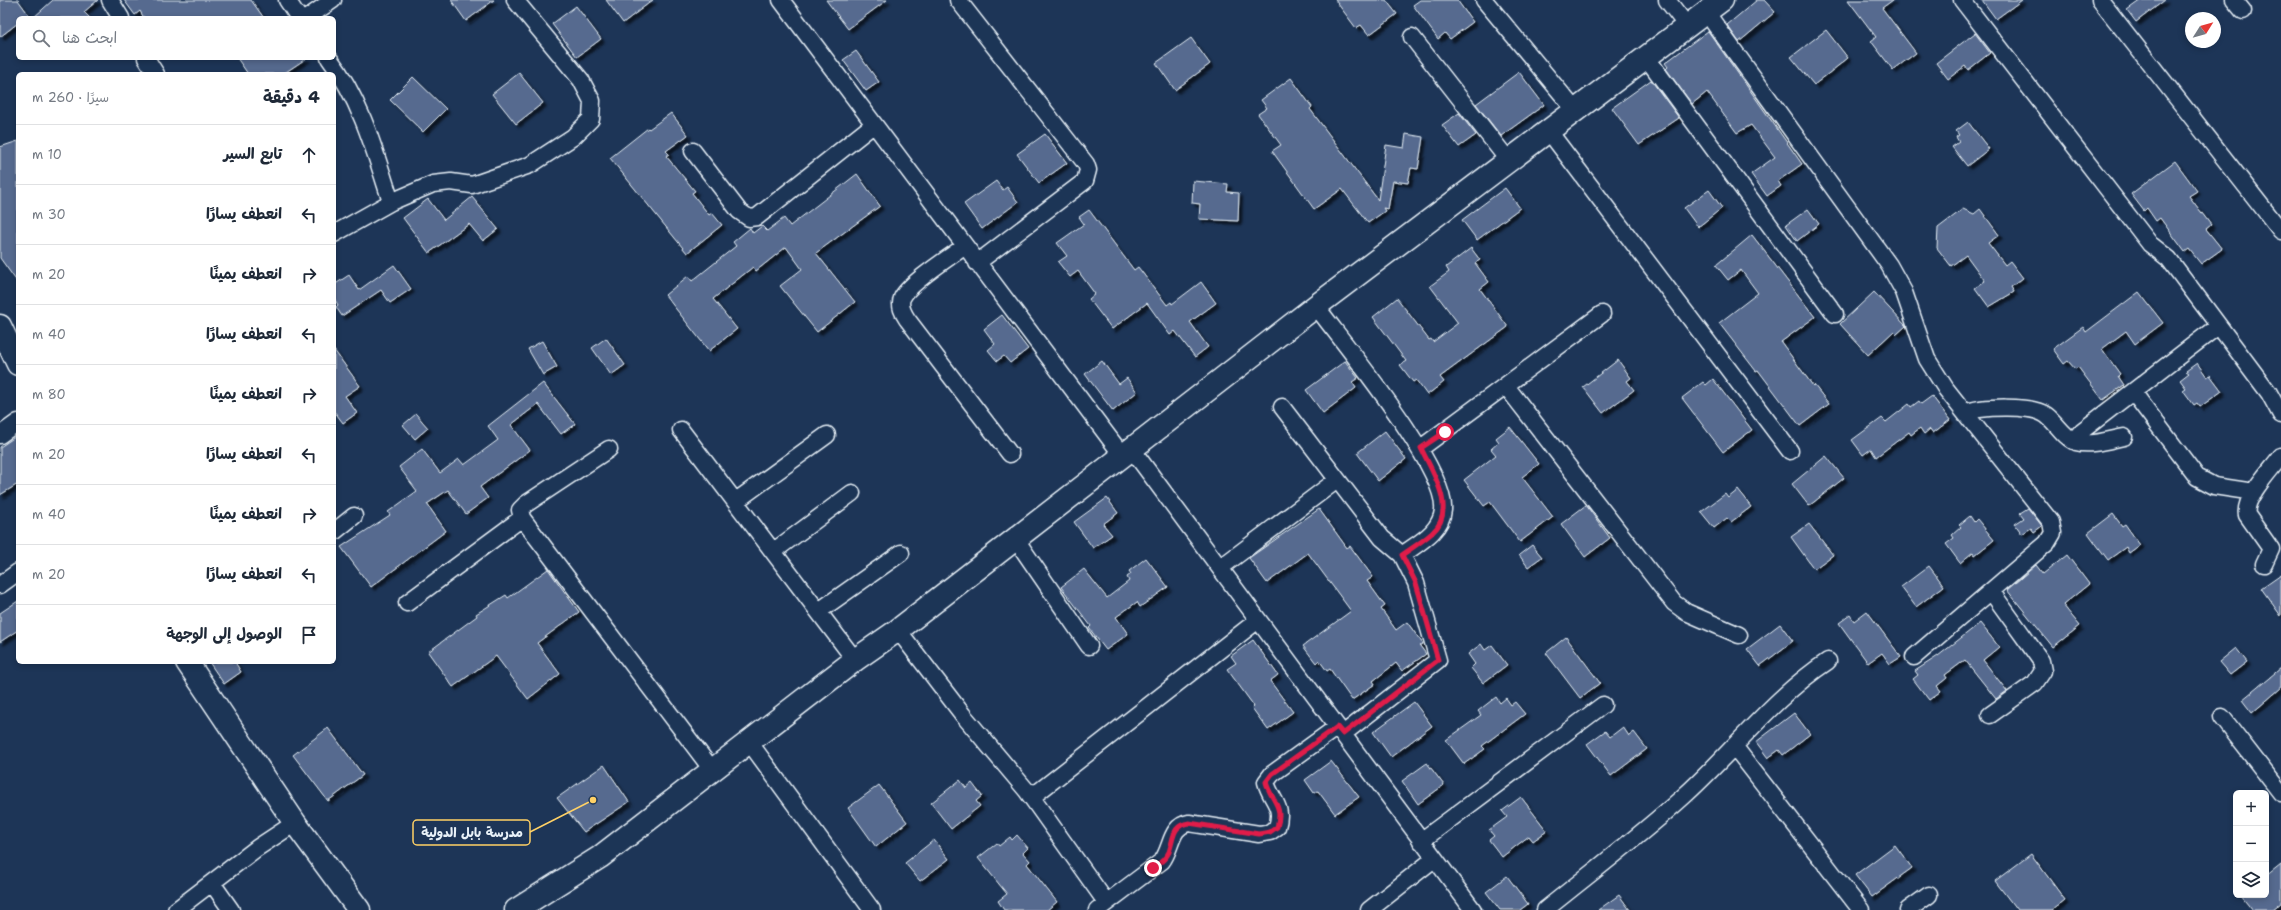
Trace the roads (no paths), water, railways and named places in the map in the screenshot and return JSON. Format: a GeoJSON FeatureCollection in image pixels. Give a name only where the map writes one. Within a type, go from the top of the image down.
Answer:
{"type":"FeatureCollection","features":[{"type":"Feature","properties":{"kind":"main road"},"geometry":{"type":"LineString","coordinates":[[516,910],[600,857],[855,660],[898,630],[1316,306],[1714,6]]}},
{"type":"Feature","properties":{"kind":"main road"},"geometry":{"type":"LineString","coordinates":[[0,326],[16,360]]}},
{"type":"Feature","properties":{"kind":"main road"},"geometry":{"type":"LineString","coordinates":[[187,664],[295,823],[358,910]]}},
{"type":"Feature","properties":{"kind":"street"},"geometry":{"type":"LineString","coordinates":[[110,0],[120,16]]}},
{"type":"Feature","properties":{"kind":"street"},"geometry":{"type":"LineString","coordinates":[[287,0],[298,16]]}},
{"type":"Feature","properties":{"kind":"street"},"geometry":{"type":"LineString","coordinates":[[310,16],[333,0]]}},
{"type":"Feature","properties":{"kind":"street"},"geometry":{"type":"LineString","coordinates":[[336,233],[391,202],[433,184],[451,182],[472,185],[530,166],[573,138],[592,120],[592,101],[581,80],[515,0]]}},
{"type":"Feature","properties":{"kind":"street"},"geometry":{"type":"LineString","coordinates":[[781,0],[977,262],[1126,452],[1220,568],[1473,910]]}},
{"type":"Feature","properties":{"kind":"street"},"geometry":{"type":"LineString","coordinates":[[958,0],[1086,164],[1088,170],[1085,181],[977,262]]}},
{"type":"Feature","properties":{"kind":"street"},"geometry":{"type":"LineString","coordinates":[[1484,0],[1575,110]]}},
{"type":"Feature","properties":{"kind":"street"},"geometry":{"type":"LineString","coordinates":[[1667,0],[1687,26]]}},
{"type":"Feature","properties":{"kind":"street"},"geometry":{"type":"LineString","coordinates":[[1962,0],[2150,244],[2169,259],[2269,392],[2281,415]]}},
{"type":"Feature","properties":{"kind":"street"},"geometry":{"type":"LineString","coordinates":[[2100,0],[2281,231]]}},
{"type":"Feature","properties":{"kind":"street"},"geometry":{"type":"LineString","coordinates":[[1714,6],[1890,265],[1904,292],[1927,360],[1965,413],[2051,522],[2053,533],[2047,543],[1914,658]]}},
{"type":"Feature","properties":{"kind":"street"},"geometry":{"type":"LineString","coordinates":[[1412,37],[1508,160]]}},
{"type":"Feature","properties":{"kind":"street"},"geometry":{"type":"LineString","coordinates":[[1646,57],[1834,314]]}},
{"type":"Feature","properties":{"kind":"street"},"geometry":{"type":"LineString","coordinates":[[147,60],[155,72]]}},
{"type":"Feature","properties":{"kind":"street"},"geometry":{"type":"LineString","coordinates":[[330,60],[354,98],[366,125],[391,202]]}},
{"type":"Feature","properties":{"kind":"street"},"geometry":{"type":"LineString","coordinates":[[692,151],[739,211],[749,218],[757,217],[873,124]]}},
{"type":"Feature","properties":{"kind":"street"},"geometry":{"type":"LineString","coordinates":[[1548,130],[1790,451]]}},
{"type":"Feature","properties":{"kind":"street"},"geometry":{"type":"LineString","coordinates":[[965,246],[912,286],[902,299],[902,309],[907,319],[1010,454]]}},
{"type":"Feature","properties":{"kind":"street"},"geometry":{"type":"LineString","coordinates":[[1316,306],[1421,448],[1438,482],[1443,509],[1440,521],[1433,532],[1402,555]]}},
{"type":"Feature","properties":{"kind":"street"},"geometry":{"type":"LineString","coordinates":[[1421,448],[1602,314]]}},
{"type":"Feature","properties":{"kind":"street"},"geometry":{"type":"LineString","coordinates":[[2073,441],[2083,430],[2218,326]]}},
{"type":"Feature","properties":{"kind":"street"},"geometry":{"type":"LineString","coordinates":[[1506,386],[1674,603],[1686,612],[1739,635]]}},
{"type":"Feature","properties":{"kind":"street"},"geometry":{"type":"LineString","coordinates":[[2133,392],[2197,477],[2214,486],[2254,492]]}},
{"type":"Feature","properties":{"kind":"street"},"geometry":{"type":"LineString","coordinates":[[898,630],[963,715],[1027,791],[1101,906],[1162,861],[1168,853],[1175,830],[1182,824],[1189,823],[1259,834],[1270,832],[1277,827],[1280,818],[1279,807],[1268,789],[1266,782],[1272,774],[1340,731],[1438,660],[1416,583],[1402,555],[1382,538],[1282,407]]}},
{"type":"Feature","properties":{"kind":"street"},"geometry":{"type":"LineString","coordinates":[[1965,413],[1975,408],[2033,410],[2045,415],[2073,441],[2084,444],[2124,437]]}},
{"type":"Feature","properties":{"kind":"street"},"geometry":{"type":"LineString","coordinates":[[0,435],[16,423]]}},
{"type":"Feature","properties":{"kind":"street"},"geometry":{"type":"LineString","coordinates":[[681,430],[774,550],[855,660]]}},
{"type":"Feature","properties":{"kind":"street"},"geometry":{"type":"LineString","coordinates":[[736,501],[827,435]]}},
{"type":"Feature","properties":{"kind":"street"},"geometry":{"type":"LineString","coordinates":[[610,449],[526,504],[520,510],[522,518],[713,771]]}},
{"type":"Feature","properties":{"kind":"street"},"geometry":{"type":"LineString","coordinates":[[2264,564],[2271,549],[2247,514],[2246,508],[2254,492],[2281,456]]}},
{"type":"Feature","properties":{"kind":"street"},"geometry":{"type":"LineString","coordinates":[[1220,568],[1337,480]]}},
{"type":"Feature","properties":{"kind":"street"},"geometry":{"type":"LineString","coordinates":[[774,550],[852,493]]}},
{"type":"Feature","properties":{"kind":"street"},"geometry":{"type":"LineString","coordinates":[[336,530],[354,516]]}},
{"type":"Feature","properties":{"kind":"street"},"geometry":{"type":"LineString","coordinates":[[407,603],[522,518]]}},
{"type":"Feature","properties":{"kind":"street"},"geometry":{"type":"LineString","coordinates":[[1015,538],[1089,646]]}},
{"type":"Feature","properties":{"kind":"street"},"geometry":{"type":"LineString","coordinates":[[819,611],[901,553]]}},
{"type":"Feature","properties":{"kind":"street"},"geometry":{"type":"LineString","coordinates":[[0,584],[16,573]]}},
{"type":"Feature","properties":{"kind":"street"},"geometry":{"type":"LineString","coordinates":[[1990,591],[2041,661],[2043,671],[2035,683],[1990,715]]}},
{"type":"Feature","properties":{"kind":"street"},"geometry":{"type":"LineString","coordinates":[[1027,791],[1037,794],[1046,788],[1258,620]]}},
{"type":"Feature","properties":{"kind":"street"},"geometry":{"type":"LineString","coordinates":[[1545,910],[1684,796],[1788,691],[1828,661]]}},
{"type":"Feature","properties":{"kind":"street"},"geometry":{"type":"LineString","coordinates":[[1421,841],[1603,705]]}},
{"type":"Feature","properties":{"kind":"street"},"geometry":{"type":"LineString","coordinates":[[2222,717],[2281,792]]}},
{"type":"Feature","properties":{"kind":"street"},"geometry":{"type":"LineString","coordinates":[[750,742],[872,910]]}},
{"type":"Feature","properties":{"kind":"street"},"geometry":{"type":"LineString","coordinates":[[1734,746],[1861,910]]}},
{"type":"Feature","properties":{"kind":"street"},"geometry":{"type":"LineString","coordinates":[[176,910],[295,823]]}},
{"type":"Feature","properties":{"kind":"street"},"geometry":{"type":"LineString","coordinates":[[1369,910],[1434,859]]}},
{"type":"Feature","properties":{"kind":"street"},"geometry":{"type":"LineString","coordinates":[[212,883],[231,910]]}},
{"type":"Feature","properties":{"kind":"street"},"geometry":{"type":"LineString","coordinates":[[1908,910],[1929,895]]}},
{"type":"Feature","properties":{"kind":"place","name":"مدرسة بابل الدولية"},"geometry":{"type":"Point","coordinates":[593,800]}}]}
